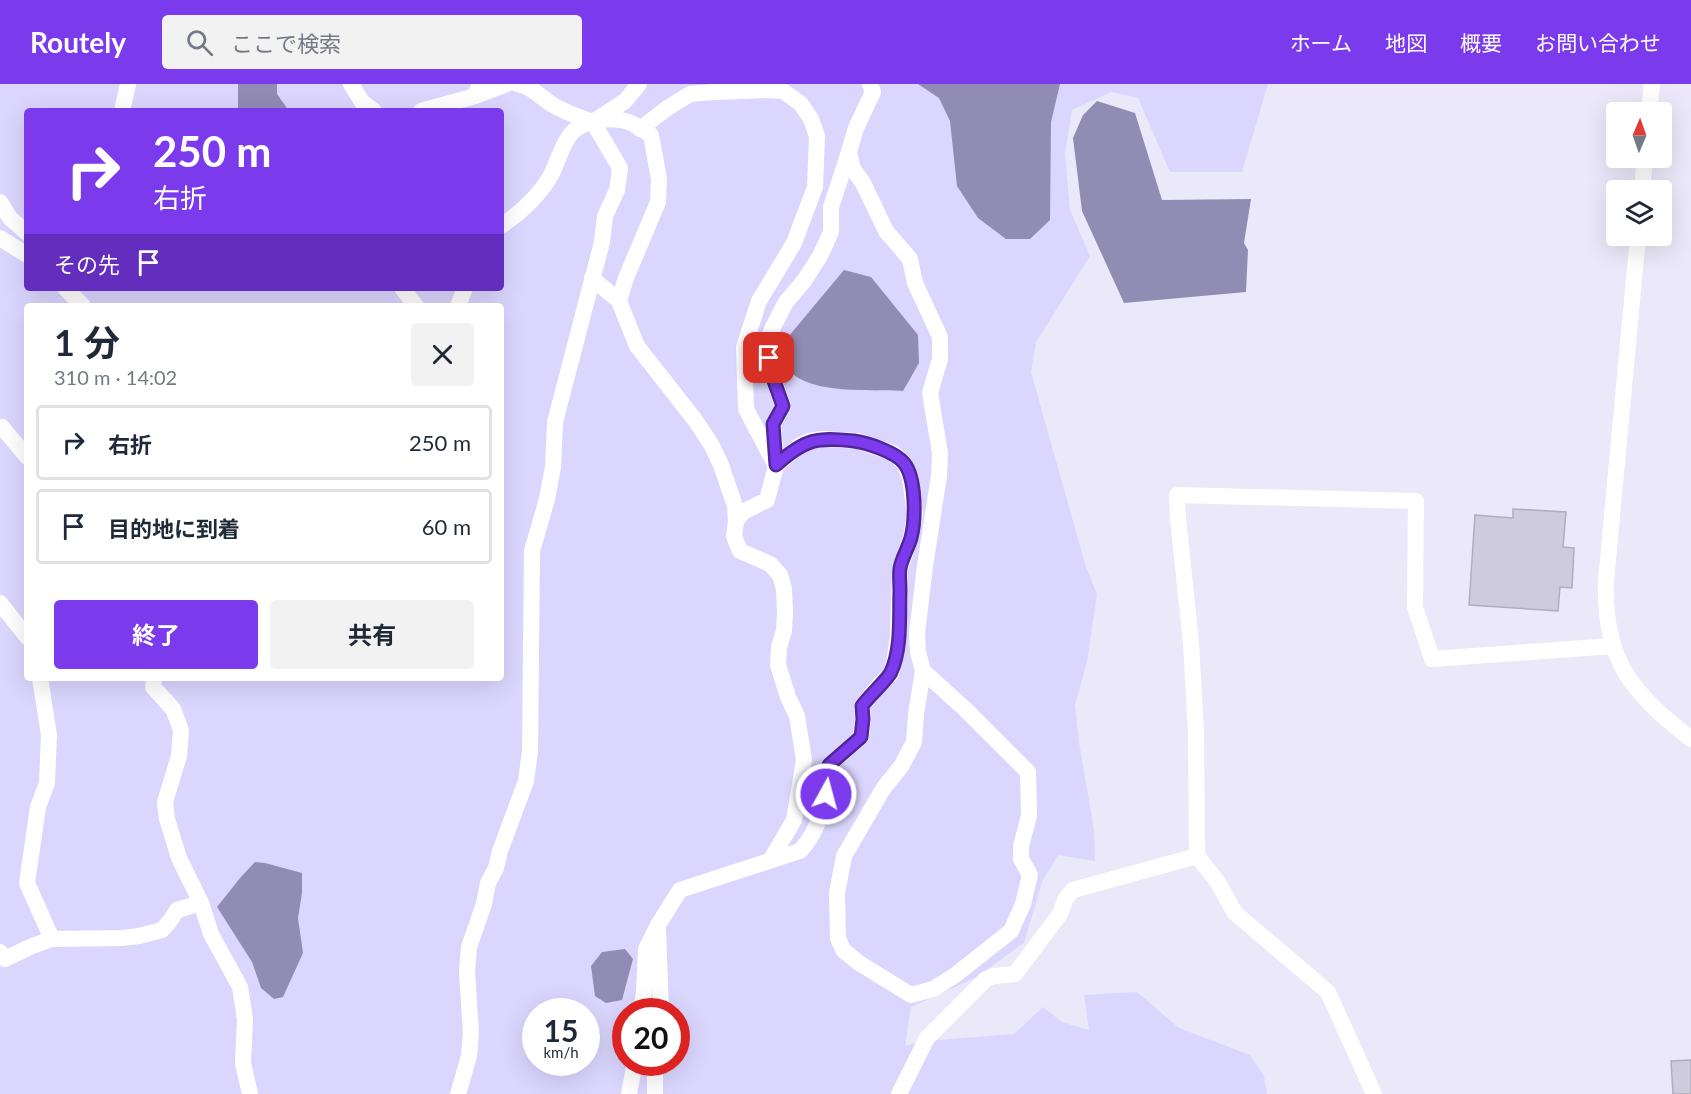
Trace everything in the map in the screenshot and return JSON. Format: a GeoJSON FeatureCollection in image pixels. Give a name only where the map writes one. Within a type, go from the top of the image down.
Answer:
{"type":"FeatureCollection","features":[{"type":"Feature","properties":{"kind":"street"},"geometry":{"type":"LineString","coordinates":[[123,108],[128,84]]}},
{"type":"Feature","properties":{"kind":"street"},"geometry":{"type":"LineString","coordinates":[[351,84],[362,102],[370,108]]}},
{"type":"Feature","properties":{"kind":"street"},"geometry":{"type":"LineString","coordinates":[[429,108],[478,90],[507,84]]}},
{"type":"Feature","properties":{"kind":"street"},"geometry":{"type":"LineString","coordinates":[[458,1094],[469,1056],[471,1033],[467,972],[469,947],[484,904],[488,883],[496,868],[526,781],[530,751],[532,551],[553,467],[555,422],[603,242],[605,216],[617,190],[620,168],[593,122],[552,105],[536,92],[517,84]]}},
{"type":"Feature","properties":{"kind":"street"},"geometry":{"type":"LineString","coordinates":[[593,122],[625,101],[639,84]]}},
{"type":"Feature","properties":{"kind":"street"},"geometry":{"type":"LineString","coordinates":[[736,521],[743,512],[767,500],[776,465],[773,424],[783,406],[774,381],[768,343],[773,327],[786,302],[804,281],[820,256],[831,232],[831,207],[856,128],[873,92],[870,84]]}},
{"type":"Feature","properties":{"kind":"street"},"geometry":{"type":"LineString","coordinates":[[1650,102],[1652,84]]}},
{"type":"Feature","properties":{"kind":"street"},"geometry":{"type":"LineString","coordinates":[[640,129],[690,94],[714,92],[783,91],[801,104],[811,119],[817,136],[815,187],[794,243],[759,301],[744,347],[746,409],[776,465]]}},
{"type":"Feature","properties":{"kind":"street"},"geometry":{"type":"LineString","coordinates":[[504,224],[522,211],[549,177],[570,135],[579,126],[593,122],[615,121],[629,123],[651,135],[658,179],[658,202],[626,278],[619,301]]}},
{"type":"Feature","properties":{"kind":"street"},"geometry":{"type":"LineString","coordinates":[[849,152],[853,169],[863,183],[886,231],[910,259],[915,283],[940,337],[940,359],[930,393],[940,453],[937,498],[925,566],[917,633],[918,652],[923,671],[914,742],[902,765],[883,789],[844,856],[837,893],[838,938],[843,950],[859,963],[911,995],[933,989],[954,976],[1011,931],[1023,904],[1030,875],[1021,859],[1021,846],[1029,816],[1028,772],[923,671]]}},
{"type":"Feature","properties":{"kind":"street"},"geometry":{"type":"LineString","coordinates":[[0,202],[10,218],[24,230]]}},
{"type":"Feature","properties":{"kind":"street"},"geometry":{"type":"LineString","coordinates":[[0,238],[24,253]]}},
{"type":"Feature","properties":{"kind":"street"},"geometry":{"type":"LineString","coordinates":[[1637,246],[1606,581],[1606,616],[1613,646],[1623,669],[1643,698],[1691,739]]}},
{"type":"Feature","properties":{"kind":"street"},"geometry":{"type":"LineString","coordinates":[[592,278],[619,301],[637,346],[696,420],[711,444],[735,506],[734,536],[740,551],[770,564],[780,575],[784,589],[785,612],[778,665],[788,697],[797,716],[804,760],[794,820],[770,861]]}},
{"type":"Feature","properties":{"kind":"street"},"geometry":{"type":"LineString","coordinates":[[68,291],[80,303]]}},
{"type":"Feature","properties":{"kind":"street"},"geometry":{"type":"LineString","coordinates":[[404,291],[414,303]]}},
{"type":"Feature","properties":{"kind":"street"},"geometry":{"type":"LineString","coordinates":[[0,428],[2,427],[24,453]]}},
{"type":"Feature","properties":{"kind":"street"},"geometry":{"type":"LineString","coordinates":[[643,998],[646,949],[680,890],[800,851],[812,839],[824,806],[829,765],[861,737],[862,706],[891,674],[898,636],[900,568],[911,537],[915,515],[910,478],[904,463],[892,453],[858,441],[823,439],[809,441],[799,446],[776,465]]}},
{"type":"Feature","properties":{"kind":"street"},"geometry":{"type":"LineString","coordinates":[[1374,1094],[1328,992],[1235,914],[1217,881],[1197,856],[1196,732],[1191,643],[1177,495],[1416,501],[1415,607],[1432,659],[1613,646]]}},
{"type":"Feature","properties":{"kind":"street"},"geometry":{"type":"LineString","coordinates":[[0,603],[24,634]]}},
{"type":"Feature","properties":{"kind":"street"},"geometry":{"type":"LineString","coordinates":[[40,681],[49,735],[47,783],[38,807],[27,883],[52,939]]}},
{"type":"Feature","properties":{"kind":"street"},"geometry":{"type":"LineString","coordinates":[[154,681],[153,687],[174,709],[181,730],[179,756],[165,802],[167,819],[211,934],[240,987],[244,1019],[243,1063],[250,1094]]}},
{"type":"Feature","properties":{"kind":"street"},"geometry":{"type":"LineString","coordinates":[[899,1094],[923,1045],[934,1029],[986,979],[1014,974],[1060,914],[1066,898],[1073,890],[1197,856]]}},
{"type":"Feature","properties":{"kind":"street"},"geometry":{"type":"LineString","coordinates":[[0,952],[4,959],[32,945],[52,939],[139,936],[162,930],[177,910],[201,903]]}},
{"type":"Feature","properties":{"kind":"street"},"geometry":{"type":"LineString","coordinates":[[658,925],[661,998]]}},
{"type":"Feature","properties":{"kind":"street"},"geometry":{"type":"LineString","coordinates":[[629,1094],[632,1076]]}},
{"type":"Feature","properties":{"kind":"street"},"geometry":{"type":"LineString","coordinates":[[655,1076],[655,1094]]}},
{"type":"Feature","properties":{"kind":"shaded area"},"geometry":{"type":"Polygon","coordinates":[[[0,84],[1268,84],[1242,172],[1170,172],[1138,98],[1111,92],[1072,110],[1065,153],[1070,210],[1090,256],[1036,342],[1031,372],[1086,567],[1097,594],[1087,662],[1075,705],[1094,830],[1095,861],[1058,855],[1042,882],[1024,943],[977,977],[911,1007],[905,1046],[924,1041],[1014,1034],[1043,1007],[1062,1022],[1089,1030],[1084,995],[1137,992],[1179,1028],[1250,1055],[1264,1076],[1267,1094],[0,1094],[0,84]]]}},
{"type":"Feature","properties":{"kind":"shaded area"},"geometry":{"type":"Polygon","coordinates":[[[238,84],[277,84],[277,94],[287,108],[238,108],[238,84]]]}},
{"type":"Feature","properties":{"kind":"shaded area"},"geometry":{"type":"Polygon","coordinates":[[[918,84],[1060,84],[1051,122],[1050,220],[1030,239],[1006,239],[978,218],[957,186],[950,121],[939,98],[918,84]]]}},
{"type":"Feature","properties":{"kind":"shaded area"},"geometry":{"type":"Polygon","coordinates":[[[1097,101],[1135,113],[1162,200],[1251,199],[1244,243],[1248,250],[1246,292],[1124,303],[1082,211],[1073,138],[1083,115],[1097,101]]]}},
{"type":"Feature","properties":{"kind":"shaded area"},"geometry":{"type":"Polygon","coordinates":[[[844,270],[871,277],[918,335],[919,363],[903,391],[842,389],[811,384],[798,378],[787,367],[783,343],[844,270]]]}},
{"type":"Feature","properties":{"kind":"shaded area"},"geometry":{"type":"Polygon","coordinates":[[[255,862],[302,873],[298,918],[303,953],[283,997],[274,999],[261,988],[252,962],[217,907],[255,862]]]}},
{"type":"Feature","properties":{"kind":"shaded area"},"geometry":{"type":"Polygon","coordinates":[[[625,949],[633,959],[623,998],[612,998],[612,1002],[606,1003],[595,996],[591,966],[602,952],[625,949]]]}},
{"type":"Feature","properties":{"kind":"building"},"geometry":{"type":"Polygon","coordinates":[[[1513,509],[1566,512],[1563,547],[1574,548],[1572,588],[1560,587],[1558,611],[1469,605],[1475,515],[1513,518],[1513,509]]]}},
{"type":"Feature","properties":{"kind":"building"},"geometry":{"type":"Polygon","coordinates":[[[1691,1060],[1691,1094],[1673,1094],[1671,1061],[1691,1060]]]}},
{"type":"Feature","properties":{"kind":"route"},"geometry":{"type":"LineString","coordinates":[[769,358],[783,406],[773,424],[776,465],[799,446],[809,441],[823,439],[858,441],[892,453],[904,463],[910,478],[915,515],[911,537],[900,568],[898,636],[891,674],[862,706],[861,737],[829,765],[826,794]]}}]}
